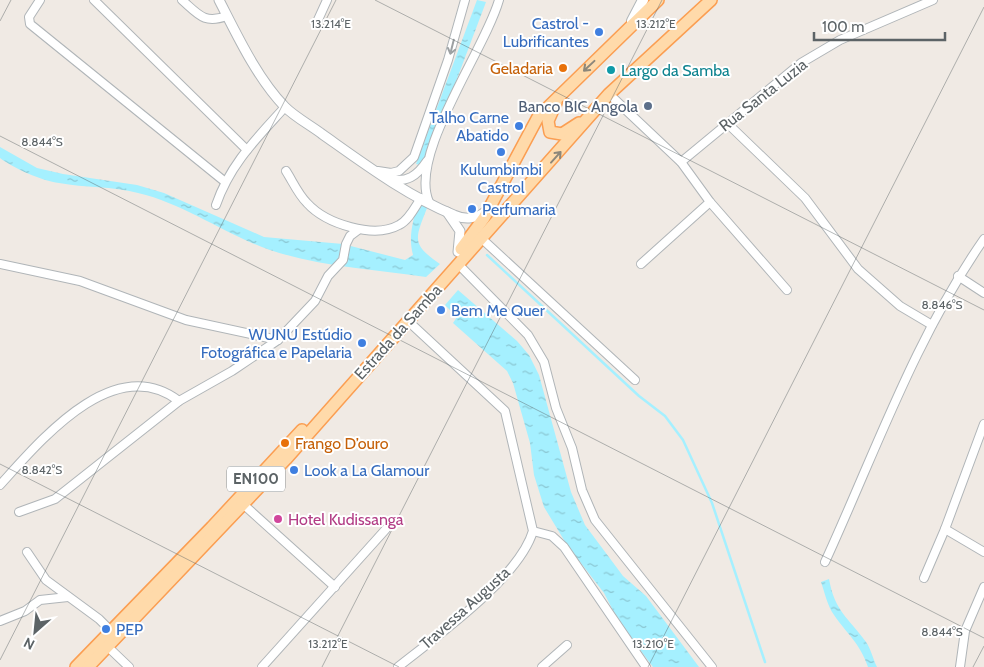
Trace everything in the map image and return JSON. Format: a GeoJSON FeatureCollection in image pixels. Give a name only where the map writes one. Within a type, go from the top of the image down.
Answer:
{"type":"FeatureCollection","features":[{"type":"Feature","properties":{"kind":"main road"},"geometry":{"type":"LineString","coordinates":[[623,33],[638,12],[643,0]]}},
{"type":"Feature","properties":{"kind":"main road","name":"Estrada da Samba"},"geometry":{"type":"LineString","coordinates":[[454,263],[488,210],[530,128],[567,87],[658,0]]}},
{"type":"Feature","properties":{"kind":"main road","name":"Estrada da Samba"},"geometry":{"type":"LineString","coordinates":[[76,667],[212,527],[454,263],[481,238],[559,154],[609,94],[711,0]]}},
{"type":"Feature","properties":{"kind":"main road"},"geometry":{"type":"LineString","coordinates":[[567,87],[548,121],[550,132],[562,134],[573,128],[594,111]]}},
{"type":"Feature","properties":{"kind":"main road","name":"Estrada da Samba"},"geometry":{"type":"LineString","coordinates":[[88,667],[244,505],[408,321],[433,287]]}},
{"type":"Feature","properties":{"kind":"street"},"geometry":{"type":"LineString","coordinates":[[40,0],[29,17],[30,24],[224,181]]}},
{"type":"Feature","properties":{"kind":"street"},"geometry":{"type":"LineString","coordinates":[[94,0],[247,150]]}},
{"type":"Feature","properties":{"kind":"street"},"geometry":{"type":"LineString","coordinates":[[182,0],[203,18],[216,20],[227,16]]}},
{"type":"Feature","properties":{"kind":"street"},"geometry":{"type":"LineString","coordinates":[[219,0],[268,86],[285,107],[369,168],[455,216],[480,217],[488,210]]}},
{"type":"Feature","properties":{"kind":"street"},"geometry":{"type":"LineString","coordinates":[[317,22],[327,0]]}},
{"type":"Feature","properties":{"kind":"street"},"geometry":{"type":"LineString","coordinates":[[369,168],[391,173],[406,167],[414,157],[445,69],[464,0]]}},
{"type":"Feature","properties":{"kind":"street"},"geometry":{"type":"LineString","coordinates":[[495,0],[496,11]]}},
{"type":"Feature","properties":{"kind":"street"},"geometry":{"type":"LineString","coordinates":[[19,512],[55,499],[179,401],[232,371],[278,340],[314,301],[328,276],[337,268],[353,232],[392,228],[400,225],[425,200],[424,186],[429,158],[456,92],[496,11],[499,0]]}},
{"type":"Feature","properties":{"kind":"street","name":"Rua Santa Luzia"},"geometry":{"type":"LineString","coordinates":[[682,162],[801,63],[840,40],[933,0]]}},
{"type":"Feature","properties":{"kind":"street"},"geometry":{"type":"LineString","coordinates":[[609,94],[682,162],[710,202],[787,290]]}},
{"type":"Feature","properties":{"kind":"street"},"geometry":{"type":"LineString","coordinates":[[216,205],[224,181],[247,150],[285,107]]}},
{"type":"Feature","properties":{"kind":"street"},"geometry":{"type":"LineString","coordinates":[[727,123],[805,198],[858,269],[900,306],[932,325]]}},
{"type":"Feature","properties":{"kind":"street"},"geometry":{"type":"LineString","coordinates":[[388,178],[396,180],[411,178],[417,175],[429,158]]}},
{"type":"Feature","properties":{"kind":"street"},"geometry":{"type":"LineString","coordinates":[[286,171],[301,196],[312,208],[324,216],[358,230]]}},
{"type":"Feature","properties":{"kind":"street"},"geometry":{"type":"LineString","coordinates":[[641,264],[710,202]]}},
{"type":"Feature","properties":{"kind":"street"},"geometry":{"type":"LineString","coordinates":[[445,210],[460,231],[454,263],[528,335],[544,362],[556,408],[572,448],[582,490],[595,520],[712,667]]}},
{"type":"Feature","properties":{"kind":"street"},"geometry":{"type":"LineString","coordinates":[[481,238],[634,380]]}},
{"type":"Feature","properties":{"kind":"street"},"geometry":{"type":"LineString","coordinates":[[825,562],[932,325],[958,276],[984,239]]}},
{"type":"Feature","properties":{"kind":"street"},"geometry":{"type":"LineString","coordinates":[[0,264],[80,281],[186,320],[278,340]]}},
{"type":"Feature","properties":{"kind":"street"},"geometry":{"type":"LineString","coordinates":[[958,276],[984,293]]}},
{"type":"Feature","properties":{"kind":"street"},"geometry":{"type":"LineString","coordinates":[[408,321],[505,412],[533,531],[552,536],[564,547],[646,667]]}},
{"type":"Feature","properties":{"kind":"street"},"geometry":{"type":"LineString","coordinates":[[0,485],[48,435],[89,401],[133,385],[159,388],[179,401]]}},
{"type":"Feature","properties":{"kind":"street"},"geometry":{"type":"LineString","coordinates":[[924,578],[945,529],[984,424]]}},
{"type":"Feature","properties":{"kind":"street"},"geometry":{"type":"LineString","coordinates":[[244,505],[335,587]]}},
{"type":"Feature","properties":{"kind":"street"},"geometry":{"type":"LineString","coordinates":[[262,667],[386,529]]}},
{"type":"Feature","properties":{"kind":"street"},"geometry":{"type":"LineString","coordinates":[[945,529],[984,552]]}},
{"type":"Feature","properties":{"kind":"street","name":"Travessa Augusta"},"geometry":{"type":"LineString","coordinates":[[398,667],[457,619],[496,584],[519,556],[533,531]]}},
{"type":"Feature","properties":{"kind":"street"},"geometry":{"type":"LineString","coordinates":[[27,552],[46,580],[99,619],[110,630]]}},
{"type":"Feature","properties":{"kind":"street"},"geometry":{"type":"LineString","coordinates":[[960,667],[965,631],[984,587]]}},
{"type":"Feature","properties":{"kind":"street"},"geometry":{"type":"LineString","coordinates":[[0,621],[24,611],[40,600],[68,597]]}},
{"type":"Feature","properties":{"kind":"street"},"geometry":{"type":"LineString","coordinates":[[542,667],[567,645]]}},
{"type":"Feature","properties":{"kind":"street"},"geometry":{"type":"LineString","coordinates":[[108,647],[130,667]]}},
{"type":"Feature","properties":{"kind":"water"},"geometry":{"type":"Polygon","coordinates":[[[477,0],[486,2],[424,166],[416,164],[477,0]]]}},
{"type":"Feature","properties":{"kind":"water"},"geometry":{"type":"Polygon","coordinates":[[[0,147],[37,168],[63,174],[137,185],[164,193],[264,237],[343,244],[405,260],[413,255],[411,235],[418,203],[427,208],[418,234],[420,246],[440,264],[426,277],[328,264],[289,256],[253,243],[172,204],[155,198],[128,191],[52,182],[28,174],[0,158],[0,147]]]}},
{"type":"Feature","properties":{"kind":"water"},"geometry":{"type":"Polygon","coordinates":[[[458,290],[517,341],[529,355],[539,375],[571,492],[585,525],[623,576],[646,596],[699,667],[653,667],[619,622],[604,593],[567,545],[544,507],[534,475],[530,443],[513,383],[507,371],[453,323],[457,317],[445,305],[458,290]]]}},
{"type":"Feature","properties":{"kind":"water"},"geometry":{"type":"Polygon","coordinates":[[[829,579],[839,607],[866,642],[877,667],[868,667],[857,645],[832,611],[821,582],[829,579]]]}},
{"type":"Feature","properties":{"kind":"waterway"},"geometry":{"type":"LineString","coordinates":[[487,255],[639,396],[665,416],[683,440],[712,503],[765,662]]}},
{"type":"Feature","properties":{"kind":"place","name":"Castrol - Lubrificantes"},"geometry":{"type":"Point","coordinates":[599,32]}},
{"type":"Feature","properties":{"kind":"place","name":"Geladaria"},"geometry":{"type":"Point","coordinates":[563,68]}},
{"type":"Feature","properties":{"kind":"place","name":"Largo da Samba"},"geometry":{"type":"Point","coordinates":[611,70]}},
{"type":"Feature","properties":{"kind":"place","name":"Banco BIC Angola"},"geometry":{"type":"Point","coordinates":[648,106]}},
{"type":"Feature","properties":{"kind":"place","name":"Talho Carne Abatido"},"geometry":{"type":"Point","coordinates":[519,126]}},
{"type":"Feature","properties":{"kind":"place","name":"Kulumbimbi Castrol"},"geometry":{"type":"Point","coordinates":[501,152]}},
{"type":"Feature","properties":{"kind":"place","name":"Perfumaria"},"geometry":{"type":"Point","coordinates":[472,209]}},
{"type":"Feature","properties":{"kind":"place","name":"Bem Me Quer"},"geometry":{"type":"Point","coordinates":[441,310]}},
{"type":"Feature","properties":{"kind":"place","name":"WUNU Estúdio Fotográfica e Papelaria"},"geometry":{"type":"Point","coordinates":[362,343]}},
{"type":"Feature","properties":{"kind":"place","name":"Frango D’ouro"},"geometry":{"type":"Point","coordinates":[285,443]}},
{"type":"Feature","properties":{"kind":"place","name":"Look a La Glamour"},"geometry":{"type":"Point","coordinates":[294,470]}},
{"type":"Feature","properties":{"kind":"place","name":"Hotel Kudissanga"},"geometry":{"type":"Point","coordinates":[278,519]}},
{"type":"Feature","properties":{"kind":"place","name":"PEP"},"geometry":{"type":"Point","coordinates":[106,629]}}]}
